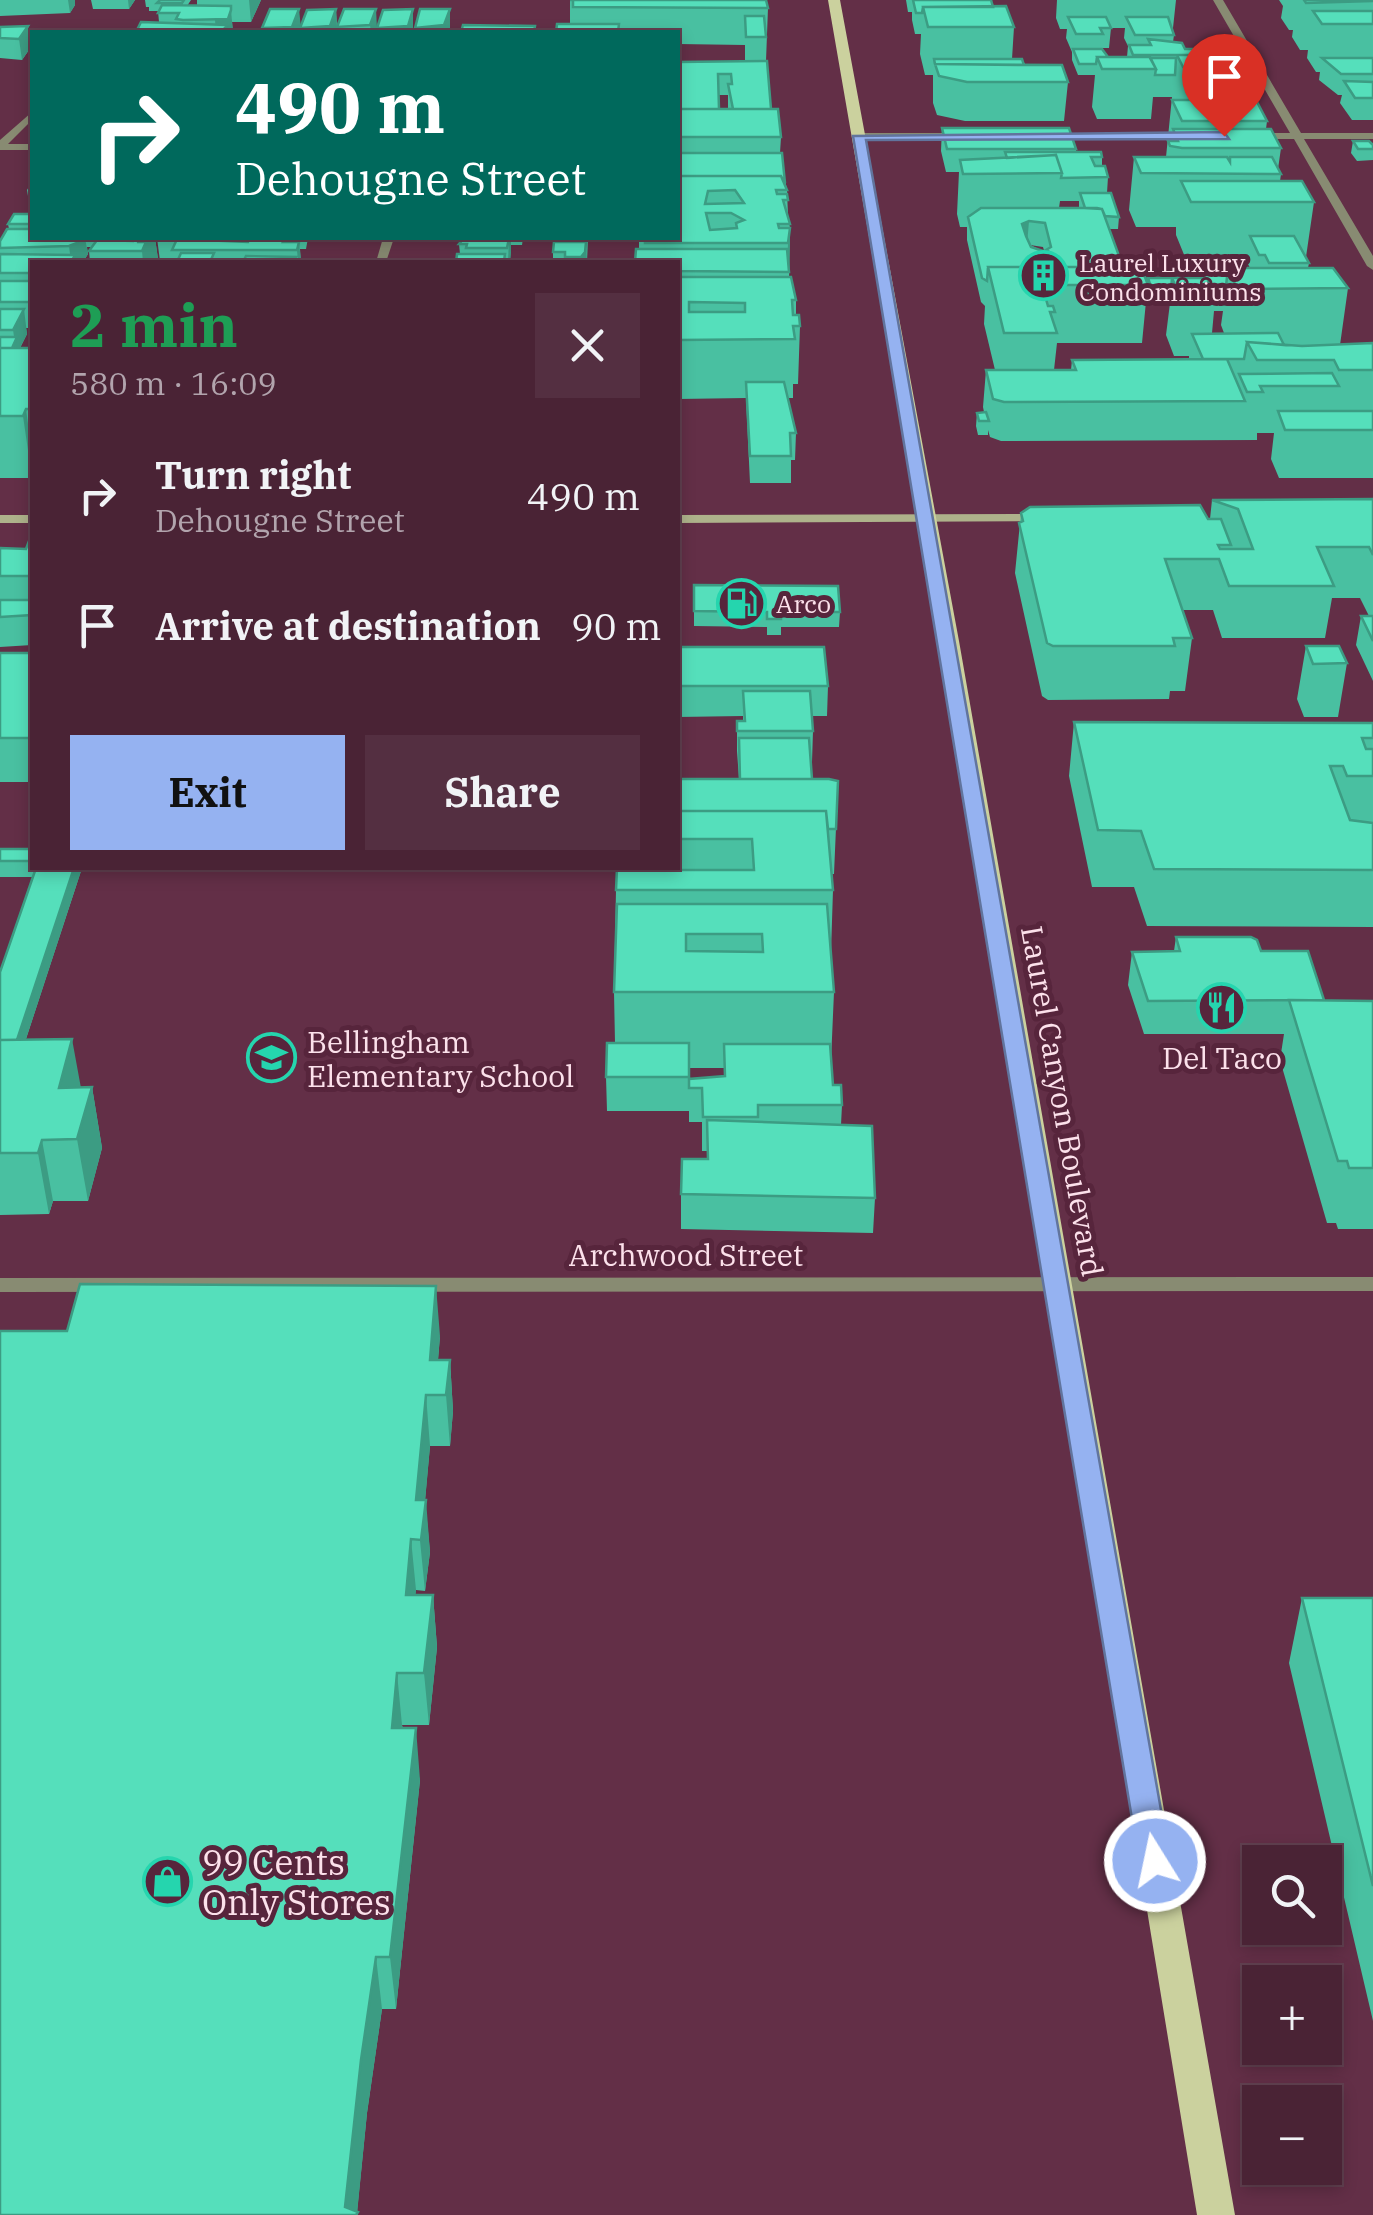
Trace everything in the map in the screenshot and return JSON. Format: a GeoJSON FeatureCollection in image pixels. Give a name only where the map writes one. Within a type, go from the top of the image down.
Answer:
{"type":"FeatureCollection","features":[{"type":"Feature","properties":{"kind":"main road","name":"Laurel Canyon Boulevard"},"geometry":{"type":"LineString","coordinates":[[834,0],[1216,2215]]}},
{"type":"Feature","properties":{"kind":"main road"},"geometry":{"type":"LineString","coordinates":[[680,519],[1067,518]]}},
{"type":"Feature","properties":{"kind":"main road"},"geometry":{"type":"LineString","coordinates":[[0,519],[30,519]]}},
{"type":"Feature","properties":{"kind":"street"},"geometry":{"type":"LineString","coordinates":[[1218,0],[1373,266]]}},
{"type":"Feature","properties":{"kind":"street"},"geometry":{"type":"LineString","coordinates":[[0,32],[30,32]]}},
{"type":"Feature","properties":{"kind":"street"},"geometry":{"type":"LineString","coordinates":[[0,146],[30,117]]}},
{"type":"Feature","properties":{"kind":"street"},"geometry":{"type":"LineString","coordinates":[[859,136],[987,136]]}},
{"type":"Feature","properties":{"kind":"street"},"geometry":{"type":"LineString","coordinates":[[1039,136],[1206,136]]}},
{"type":"Feature","properties":{"kind":"street"},"geometry":{"type":"LineString","coordinates":[[1243,136],[1373,136]]}},
{"type":"Feature","properties":{"kind":"street"},"geometry":{"type":"LineString","coordinates":[[0,146],[30,147]]}},
{"type":"Feature","properties":{"kind":"street","name":"Archwood Street"},"geometry":{"type":"LineString","coordinates":[[0,1285],[1373,1284]]}},
{"type":"Feature","properties":{"kind":"building"},"geometry":{"type":"Polygon","coordinates":[[[160,0],[184,0],[157,3],[160,0]]]}},
{"type":"Feature","properties":{"kind":"building"},"geometry":{"type":"Polygon","coordinates":[[[573,0],[766,0],[768,8],[573,7],[573,0]]]}},
{"type":"Feature","properties":{"kind":"building"},"geometry":{"type":"Polygon","coordinates":[[[913,0],[991,0],[993,7],[923,7],[922,13],[916,13],[913,0]]]}},
{"type":"Feature","properties":{"kind":"building"},"geometry":{"type":"Polygon","coordinates":[[[1304,0],[1373,0],[1373,1],[1306,3],[1304,0]]]}},
{"type":"Feature","properties":{"kind":"building"},"geometry":{"type":"Polygon","coordinates":[[[162,5],[231,6],[231,10],[228,19],[183,20],[176,19],[179,13],[158,13],[162,5]]]}},
{"type":"Feature","properties":{"kind":"building"},"geometry":{"type":"Polygon","coordinates":[[[1006,6],[1014,27],[928,27],[923,7],[1006,6]]]}},
{"type":"Feature","properties":{"kind":"building"},"geometry":{"type":"Polygon","coordinates":[[[270,9],[299,9],[292,27],[262,28],[270,9]]]}},
{"type":"Feature","properties":{"kind":"building"},"geometry":{"type":"Polygon","coordinates":[[[336,9],[330,26],[300,28],[307,10],[336,9]]]}},
{"type":"Feature","properties":{"kind":"building"},"geometry":{"type":"Polygon","coordinates":[[[344,9],[376,9],[370,25],[337,27],[344,9]]]}},
{"type":"Feature","properties":{"kind":"building"},"geometry":{"type":"Polygon","coordinates":[[[413,9],[408,26],[377,28],[383,10],[413,9]]]}},
{"type":"Feature","properties":{"kind":"building"},"geometry":{"type":"Polygon","coordinates":[[[420,9],[450,9],[444,25],[415,28],[420,9]]]}},
{"type":"Feature","properties":{"kind":"building"},"geometry":{"type":"Polygon","coordinates":[[[1313,11],[1373,11],[1373,24],[1322,24],[1313,11]]]}},
{"type":"Feature","properties":{"kind":"building"},"geometry":{"type":"Polygon","coordinates":[[[745,16],[764,16],[766,37],[746,37],[745,16]]]}},
{"type":"Feature","properties":{"kind":"building"},"geometry":{"type":"Polygon","coordinates":[[[1068,17],[1106,17],[1111,28],[1100,28],[1103,34],[1076,34],[1068,17]]]}},
{"type":"Feature","properties":{"kind":"building"},"geometry":{"type":"Polygon","coordinates":[[[1126,17],[1168,17],[1174,35],[1135,35],[1126,17]]]}},
{"type":"Feature","properties":{"kind":"building"},"geometry":{"type":"Polygon","coordinates":[[[141,22],[228,25],[223,30],[137,30],[141,22]]]}},
{"type":"Feature","properties":{"kind":"building"},"geometry":{"type":"Polygon","coordinates":[[[557,24],[619,24],[618,30],[556,30],[557,24]]]}},
{"type":"Feature","properties":{"kind":"building"},"geometry":{"type":"Polygon","coordinates":[[[463,25],[535,26],[534,30],[462,30],[463,25]]]}},
{"type":"Feature","properties":{"kind":"building"},"geometry":{"type":"Polygon","coordinates":[[[28,26],[19,39],[0,38],[0,27],[28,26]]]}},
{"type":"Feature","properties":{"kind":"building"},"geometry":{"type":"Polygon","coordinates":[[[1148,39],[1182,43],[1185,49],[1198,49],[1200,55],[1133,55],[1129,45],[1151,45],[1148,39]]]}},
{"type":"Feature","properties":{"kind":"building"},"geometry":{"type":"Polygon","coordinates":[[[1073,49],[1102,49],[1108,57],[1097,57],[1096,64],[1079,64],[1073,49]]]}},
{"type":"Feature","properties":{"kind":"building"},"geometry":{"type":"Polygon","coordinates":[[[1177,55],[1212,55],[1226,67],[1183,67],[1177,55]]]}},
{"type":"Feature","properties":{"kind":"building"},"geometry":{"type":"Polygon","coordinates":[[[1097,57],[1150,57],[1156,69],[1102,69],[1097,57]]]}},
{"type":"Feature","properties":{"kind":"building"},"geometry":{"type":"Polygon","coordinates":[[[1150,58],[1176,58],[1175,75],[1155,75],[1150,58]]]}},
{"type":"Feature","properties":{"kind":"building"},"geometry":{"type":"Polygon","coordinates":[[[1322,58],[1373,58],[1373,74],[1341,74],[1322,58]]]}},
{"type":"Feature","properties":{"kind":"building"},"geometry":{"type":"Polygon","coordinates":[[[934,59],[1022,59],[1024,65],[935,64],[934,59]]]}},
{"type":"Feature","properties":{"kind":"building"},"geometry":{"type":"Polygon","coordinates":[[[767,61],[771,109],[733,109],[728,84],[732,84],[731,74],[718,74],[719,109],[680,109],[680,62],[767,61]]]}},
{"type":"Feature","properties":{"kind":"building"},"geometry":{"type":"Polygon","coordinates":[[[935,64],[1062,65],[1068,82],[967,82],[939,76],[935,64]]]}},
{"type":"Feature","properties":{"kind":"building"},"geometry":{"type":"Polygon","coordinates":[[[1344,81],[1373,82],[1373,98],[1355,98],[1344,81]]]}},
{"type":"Feature","properties":{"kind":"building"},"geometry":{"type":"Polygon","coordinates":[[[1172,100],[1256,100],[1267,121],[1182,121],[1172,100]]]}},
{"type":"Feature","properties":{"kind":"building"},"geometry":{"type":"Polygon","coordinates":[[[680,109],[778,109],[781,137],[680,137],[680,109]]]}},
{"type":"Feature","properties":{"kind":"building"},"geometry":{"type":"Polygon","coordinates":[[[942,128],[1069,128],[1076,149],[947,149],[942,128]]]}},
{"type":"Feature","properties":{"kind":"building"},"geometry":{"type":"Polygon","coordinates":[[[1173,129],[1271,129],[1281,148],[1170,146],[1168,141],[1178,141],[1173,129]]]}},
{"type":"Feature","properties":{"kind":"building"},"geometry":{"type":"Polygon","coordinates":[[[1353,141],[1369,141],[1373,149],[1358,149],[1353,141]]]}},
{"type":"Feature","properties":{"kind":"building"},"geometry":{"type":"Polygon","coordinates":[[[1005,152],[1101,152],[1102,157],[1091,157],[1095,166],[1105,166],[1108,177],[1061,178],[1056,155],[1007,158],[1005,152]]]}},
{"type":"Feature","properties":{"kind":"building"},"geometry":{"type":"Polygon","coordinates":[[[680,153],[782,153],[785,183],[781,176],[680,176],[680,153]]]}},
{"type":"Feature","properties":{"kind":"building"},"geometry":{"type":"Polygon","coordinates":[[[1056,155],[1062,173],[963,174],[960,160],[1056,155]]]}},
{"type":"Feature","properties":{"kind":"building"},"geometry":{"type":"Polygon","coordinates":[[[1134,157],[1227,157],[1230,162],[1230,157],[1272,157],[1281,174],[1141,173],[1134,157]]]}},
{"type":"Feature","properties":{"kind":"building"},"geometry":{"type":"Polygon","coordinates":[[[680,176],[781,176],[787,190],[776,190],[777,194],[787,194],[788,200],[783,200],[790,224],[778,224],[779,228],[790,228],[788,243],[645,243],[680,240],[680,176]],[[735,190],[708,191],[705,204],[744,203],[735,190]],[[706,213],[710,230],[737,228],[736,223],[744,220],[731,213],[706,213]]]}},
{"type":"Feature","properties":{"kind":"building"},"geometry":{"type":"Polygon","coordinates":[[[1181,181],[1302,181],[1314,202],[1191,202],[1181,181]]]}},
{"type":"Feature","properties":{"kind":"building"},"geometry":{"type":"Polygon","coordinates":[[[1080,193],[1111,193],[1119,217],[1105,216],[1102,209],[1085,208],[1080,193]]]}},
{"type":"Feature","properties":{"kind":"building"},"geometry":{"type":"Polygon","coordinates":[[[981,208],[1102,209],[1123,267],[1059,267],[1055,255],[1046,250],[1051,247],[1045,223],[1029,221],[1022,224],[1031,247],[1043,251],[1035,255],[1036,267],[988,267],[987,281],[982,278],[968,217],[981,208]]]}},
{"type":"Feature","properties":{"kind":"building"},"geometry":{"type":"Polygon","coordinates":[[[14,214],[30,214],[30,224],[8,224],[14,214]]]}},
{"type":"Feature","properties":{"kind":"building"},"geometry":{"type":"Polygon","coordinates":[[[7,229],[30,229],[30,240],[79,240],[69,246],[0,248],[7,229]]]}},
{"type":"Feature","properties":{"kind":"building"},"geometry":{"type":"Polygon","coordinates":[[[1250,236],[1294,236],[1309,263],[1269,263],[1265,255],[1259,255],[1250,236]]]}},
{"type":"Feature","properties":{"kind":"building"},"geometry":{"type":"Polygon","coordinates":[[[97,240],[146,242],[142,251],[89,251],[97,240]]]}},
{"type":"Feature","properties":{"kind":"building"},"geometry":{"type":"Polygon","coordinates":[[[177,240],[299,242],[297,250],[172,250],[177,240]]]}},
{"type":"Feature","properties":{"kind":"building"},"geometry":{"type":"Polygon","coordinates":[[[462,240],[509,240],[507,248],[466,248],[467,244],[459,244],[462,240]]]}},
{"type":"Feature","properties":{"kind":"building"},"geometry":{"type":"Polygon","coordinates":[[[554,242],[586,242],[585,252],[581,257],[565,257],[565,252],[553,252],[554,242]]]}},
{"type":"Feature","properties":{"kind":"building"},"geometry":{"type":"Polygon","coordinates":[[[636,249],[787,249],[789,272],[680,271],[680,260],[635,260],[636,249]]]}},
{"type":"Feature","properties":{"kind":"building"},"geometry":{"type":"Polygon","coordinates":[[[181,253],[214,253],[211,260],[178,260],[181,253]]]}},
{"type":"Feature","properties":{"kind":"building"},"geometry":{"type":"Polygon","coordinates":[[[0,254],[75,255],[72,260],[30,260],[30,273],[0,273],[0,254]]]}},
{"type":"Feature","properties":{"kind":"building"},"geometry":{"type":"Polygon","coordinates":[[[457,254],[505,254],[504,260],[456,260],[457,254]]]}},
{"type":"Feature","properties":{"kind":"building"},"geometry":{"type":"Polygon","coordinates":[[[246,256],[296,257],[294,260],[244,260],[246,256]]]}},
{"type":"Feature","properties":{"kind":"building"},"geometry":{"type":"Polygon","coordinates":[[[988,267],[1141,267],[1148,285],[1042,285],[1048,306],[1053,306],[1055,312],[1050,312],[1057,333],[1004,333],[988,267]]]}},
{"type":"Feature","properties":{"kind":"building"},"geometry":{"type":"Polygon","coordinates":[[[1198,268],[1228,268],[1226,286],[1211,286],[1198,268]]]}},
{"type":"Feature","properties":{"kind":"building"},"geometry":{"type":"Polygon","coordinates":[[[1228,268],[1333,268],[1348,288],[1237,289],[1228,268]]]}},
{"type":"Feature","properties":{"kind":"building"},"geometry":{"type":"Polygon","coordinates":[[[680,277],[791,277],[796,300],[792,300],[793,315],[799,315],[800,326],[793,326],[795,339],[680,340],[680,277]],[[689,302],[689,312],[745,312],[745,303],[689,302]]]}},
{"type":"Feature","properties":{"kind":"building"},"geometry":{"type":"Polygon","coordinates":[[[1148,278],[1172,278],[1171,290],[1152,290],[1148,278]]]}},
{"type":"Feature","properties":{"kind":"building"},"geometry":{"type":"Polygon","coordinates":[[[1172,278],[1207,278],[1216,298],[1181,298],[1172,278]]]}},
{"type":"Feature","properties":{"kind":"building"},"geometry":{"type":"Polygon","coordinates":[[[0,281],[30,281],[30,302],[0,302],[0,281]]]}},
{"type":"Feature","properties":{"kind":"building"},"geometry":{"type":"Polygon","coordinates":[[[0,309],[24,309],[13,330],[0,330],[0,309]]]}},
{"type":"Feature","properties":{"kind":"building"},"geometry":{"type":"Polygon","coordinates":[[[1278,333],[1284,345],[1247,342],[1244,359],[1203,359],[1192,334],[1278,333]]]}},
{"type":"Feature","properties":{"kind":"building"},"geometry":{"type":"Polygon","coordinates":[[[0,337],[17,337],[12,348],[0,348],[0,337]]]}},
{"type":"Feature","properties":{"kind":"building"},"geometry":{"type":"Polygon","coordinates":[[[1247,342],[1302,346],[1373,343],[1373,370],[1339,370],[1334,360],[1257,360],[1247,342]]]}},
{"type":"Feature","properties":{"kind":"building"},"geometry":{"type":"Polygon","coordinates":[[[0,348],[30,348],[30,409],[23,416],[0,416],[0,348]]]}},
{"type":"Feature","properties":{"kind":"building"},"geometry":{"type":"Polygon","coordinates":[[[1227,359],[1245,401],[1004,402],[993,399],[986,370],[1076,370],[1072,360],[1227,359]]]}},
{"type":"Feature","properties":{"kind":"building"},"geometry":{"type":"Polygon","coordinates":[[[1332,373],[1339,386],[1260,386],[1263,392],[1247,392],[1239,374],[1332,373]]]}},
{"type":"Feature","properties":{"kind":"building"},"geometry":{"type":"Polygon","coordinates":[[[746,382],[784,382],[796,433],[790,433],[791,456],[750,456],[746,382]]]}},
{"type":"Feature","properties":{"kind":"building"},"geometry":{"type":"Polygon","coordinates":[[[1278,411],[1373,411],[1373,430],[1285,430],[1278,411]]]}},
{"type":"Feature","properties":{"kind":"building"},"geometry":{"type":"Polygon","coordinates":[[[986,412],[989,421],[979,421],[977,413],[986,412]]]}},
{"type":"Feature","properties":{"kind":"building"},"geometry":{"type":"Polygon","coordinates":[[[1373,499],[1373,555],[1369,547],[1317,547],[1334,586],[1229,586],[1219,559],[1165,559],[1192,638],[1173,638],[1175,646],[1047,643],[1019,523],[1023,521],[1021,513],[1030,507],[1200,505],[1208,519],[1221,519],[1231,545],[1218,545],[1220,549],[1253,549],[1238,509],[1212,500],[1373,499]]]}},
{"type":"Feature","properties":{"kind":"building"},"geometry":{"type":"Polygon","coordinates":[[[30,541],[30,576],[0,576],[0,548],[26,549],[30,541]]]}},
{"type":"Feature","properties":{"kind":"building"},"geometry":{"type":"Polygon","coordinates":[[[694,585],[838,586],[840,612],[781,612],[781,619],[767,619],[767,612],[694,611],[694,585]]]}},
{"type":"Feature","properties":{"kind":"building"},"geometry":{"type":"Polygon","coordinates":[[[0,600],[30,600],[30,615],[0,617],[0,600]]]}},
{"type":"Feature","properties":{"kind":"building"},"geometry":{"type":"Polygon","coordinates":[[[1361,616],[1373,616],[1373,641],[1361,616]]]}},
{"type":"Feature","properties":{"kind":"building"},"geometry":{"type":"Polygon","coordinates":[[[1306,646],[1339,646],[1347,663],[1313,664],[1306,646]]]}},
{"type":"Feature","properties":{"kind":"building"},"geometry":{"type":"Polygon","coordinates":[[[680,647],[824,647],[828,686],[680,686],[680,647]]]}},
{"type":"Feature","properties":{"kind":"building"},"geometry":{"type":"Polygon","coordinates":[[[0,653],[30,653],[30,738],[0,738],[0,653]]]}},
{"type":"Feature","properties":{"kind":"building"},"geometry":{"type":"Polygon","coordinates":[[[743,691],[810,691],[813,731],[737,731],[737,721],[745,721],[743,691]]]}},
{"type":"Feature","properties":{"kind":"building"},"geometry":{"type":"Polygon","coordinates":[[[1074,722],[1373,723],[1373,738],[1362,738],[1366,749],[1373,749],[1373,776],[1347,776],[1343,766],[1330,766],[1350,820],[1373,823],[1373,870],[1154,869],[1141,831],[1098,830],[1074,722]]]}},
{"type":"Feature","properties":{"kind":"building"},"geometry":{"type":"Polygon","coordinates":[[[739,738],[809,738],[812,779],[740,779],[739,738]]]}},
{"type":"Feature","properties":{"kind":"building"},"geometry":{"type":"Polygon","coordinates":[[[680,779],[838,781],[836,829],[828,829],[826,811],[680,811],[680,779]]]}},
{"type":"Feature","properties":{"kind":"building"},"geometry":{"type":"Polygon","coordinates":[[[680,811],[826,811],[833,890],[616,890],[617,870],[754,870],[752,839],[680,839],[680,811]]]}},
{"type":"Feature","properties":{"kind":"building"},"geometry":{"type":"Polygon","coordinates":[[[0,849],[30,849],[30,861],[0,861],[0,849]]]}},
{"type":"Feature","properties":{"kind":"building"},"geometry":{"type":"Polygon","coordinates":[[[35,870],[73,870],[17,1040],[0,1040],[0,972],[35,870]]]}},
{"type":"Feature","properties":{"kind":"building"},"geometry":{"type":"Polygon","coordinates":[[[617,904],[827,904],[834,992],[614,992],[617,904]],[[686,934],[686,951],[763,952],[762,934],[686,934]]]}},
{"type":"Feature","properties":{"kind":"building"},"geometry":{"type":"Polygon","coordinates":[[[1176,937],[1251,937],[1257,940],[1261,951],[1308,951],[1324,1000],[1148,1001],[1132,952],[1180,951],[1176,937]]]}},
{"type":"Feature","properties":{"kind":"building"},"geometry":{"type":"Polygon","coordinates":[[[1289,1000],[1373,1001],[1373,1168],[1349,1168],[1347,1161],[1338,1161],[1289,1000]]]}},
{"type":"Feature","properties":{"kind":"building"},"geometry":{"type":"Polygon","coordinates":[[[72,1039],[59,1088],[92,1087],[77,1139],[42,1140],[38,1153],[0,1153],[0,1040],[72,1039]]]}},
{"type":"Feature","properties":{"kind":"building"},"geometry":{"type":"Polygon","coordinates":[[[607,1043],[689,1043],[689,1077],[606,1077],[607,1043]]]}},
{"type":"Feature","properties":{"kind":"building"},"geometry":{"type":"Polygon","coordinates":[[[724,1044],[830,1044],[833,1085],[841,1085],[842,1105],[758,1105],[758,1117],[703,1117],[702,1088],[689,1088],[689,1079],[725,1076],[724,1044]]]}},
{"type":"Feature","properties":{"kind":"building"},"geometry":{"type":"Polygon","coordinates":[[[707,1120],[872,1126],[875,1198],[681,1194],[682,1159],[708,1159],[707,1120]]]}},
{"type":"Feature","properties":{"kind":"building"},"geometry":{"type":"Polygon","coordinates":[[[80,1284],[436,1286],[430,1360],[450,1360],[446,1395],[426,1395],[416,1500],[426,1500],[421,1540],[411,1539],[406,1595],[433,1595],[424,1673],[397,1673],[392,1728],[416,1728],[390,1957],[376,1957],[361,2060],[345,2207],[358,2212],[356,2215],[0,2215],[0,1331],[67,1331],[80,1284]]]}},
{"type":"Feature","properties":{"kind":"building"},"geometry":{"type":"Polygon","coordinates":[[[1302,1598],[1373,1598],[1373,1886],[1302,1598]]]}},
{"type":"Feature","properties":{"kind":"place","name":"Laurel Luxury Condominiums"},"geometry":{"type":"Point","coordinates":[1044,276]}},
{"type":"Feature","properties":{"kind":"place","name":"Arco"},"geometry":{"type":"Point","coordinates":[741,603]}},
{"type":"Feature","properties":{"kind":"place","name":"Del Taco"},"geometry":{"type":"Point","coordinates":[1222,1008]}},
{"type":"Feature","properties":{"kind":"place","name":"Bellingham Elementary School"},"geometry":{"type":"Point","coordinates":[272,1058]}},
{"type":"Feature","properties":{"kind":"place","name":"99 Cents Only Stores"},"geometry":{"type":"Point","coordinates":[167,1882]}},
{"type":"Feature","properties":{"kind":"route"},"geometry":{"type":"LineString","coordinates":[[1155,1861],[859,136],[1224,136]]}}]}
